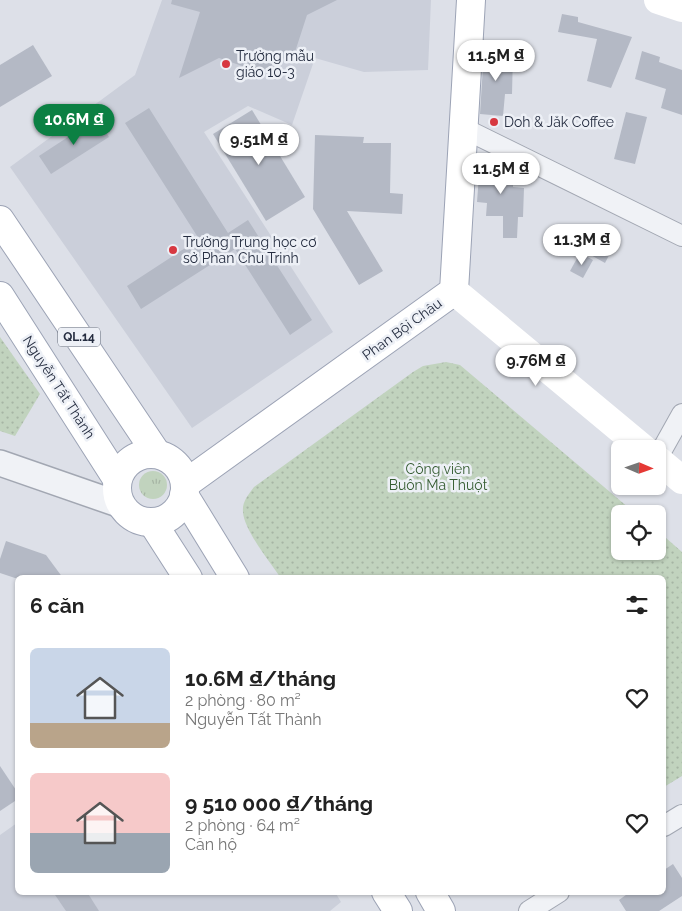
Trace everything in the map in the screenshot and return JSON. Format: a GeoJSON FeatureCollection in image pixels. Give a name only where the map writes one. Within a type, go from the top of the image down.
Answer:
{"type":"FeatureCollection","features":[{"type":"Feature","properties":{"kind":"main road","name":"Phan Bội Châu"},"geometry":{"type":"LineString","coordinates":[[185,489],[454,292],[465,129],[471,0]]}},
{"type":"Feature","properties":{"kind":"main road"},"geometry":{"type":"LineString","coordinates":[[658,0],[682,8]]}},
{"type":"Feature","properties":{"kind":"main road","name":"QL.14"},"geometry":{"type":"LineString","coordinates":[[0,220],[157,454]]}},
{"type":"Feature","properties":{"kind":"main road"},"geometry":{"type":"LineString","coordinates":[[454,292],[633,440]]}},
{"type":"Feature","properties":{"kind":"main road","name":"Nguyễn Tất Thành"},"geometry":{"type":"LineString","coordinates":[[0,296],[119,492]]}},
{"type":"Feature","properties":{"kind":"main road"},"geometry":{"type":"LineString","coordinates":[[185,489],[181,504],[174,513],[164,520],[152,522],[134,518],[119,492],[126,463],[134,458],[149,453],[157,454],[175,463],[182,473],[185,489],[233,575]]}},
{"type":"Feature","properties":{"kind":"main road"},"geometry":{"type":"LineString","coordinates":[[666,465],[682,480]]}},
{"type":"Feature","properties":{"kind":"main road"},"geometry":{"type":"LineString","coordinates":[[152,522],[186,575]]}},
{"type":"Feature","properties":{"kind":"main road"},"geometry":{"type":"LineString","coordinates":[[388,895],[398,911]]}},
{"type":"Feature","properties":{"kind":"main road"},"geometry":{"type":"LineString","coordinates":[[432,895],[441,911]]}},
{"type":"Feature","properties":{"kind":"street"},"geometry":{"type":"LineString","coordinates":[[465,129],[682,236]]}},
{"type":"Feature","properties":{"kind":"street"},"geometry":{"type":"LineString","coordinates":[[666,443],[682,414]]}},
{"type":"Feature","properties":{"kind":"street"},"geometry":{"type":"LineString","coordinates":[[0,463],[119,492]]}},
{"type":"Feature","properties":{"kind":"street"},"geometry":{"type":"LineString","coordinates":[[666,825],[682,815]]}},
{"type":"Feature","properties":{"kind":"street"},"geometry":{"type":"LineString","coordinates":[[530,911],[554,895]]}},
{"type":"Feature","properties":{"kind":"shaded area","name":"Trường Trung học cơ sở Phan Chu Trinh"},"geometry":{"type":"Polygon","coordinates":[[[162,0],[431,0],[428,70],[364,72],[315,58],[292,125],[248,106],[204,132],[333,332],[192,428],[10,167],[135,75],[162,0]]]}},
{"type":"Feature","properties":{"kind":"shaded area"},"geometry":{"type":"Polygon","coordinates":[[[15,824],[15,895],[337,895],[341,902],[330,911],[0,911],[0,835],[15,824]]]}},
{"type":"Feature","properties":{"kind":"green space"},"geometry":{"type":"Polygon","coordinates":[[[0,337],[40,394],[15,436],[0,431],[0,337]]]}},
{"type":"Feature","properties":{"kind":"green space","name":"Công viên Buôn Ma Thuột"},"geometry":{"type":"Polygon","coordinates":[[[446,362],[460,365],[611,493],[611,495],[625,505],[611,505],[611,560],[666,560],[666,538],[682,552],[682,776],[666,786],[666,575],[279,575],[258,546],[244,519],[243,512],[243,505],[254,487],[423,366],[446,362]]]}},
{"type":"Feature","properties":{"kind":"green space"},"geometry":{"type":"Polygon","coordinates":[[[153,471],[163,475],[167,485],[163,495],[153,499],[143,495],[139,485],[143,475],[153,471]]]}},
{"type":"Feature","properties":{"kind":"building"},"geometry":{"type":"Polygon","coordinates":[[[172,0],[337,0],[307,15],[295,52],[260,72],[219,58],[179,78],[200,12],[171,4],[172,0]]]}},
{"type":"Feature","properties":{"kind":"building"},"geometry":{"type":"Polygon","coordinates":[[[562,14],[578,17],[578,22],[632,37],[611,88],[587,81],[597,39],[558,32],[562,14]]]}},
{"type":"Feature","properties":{"kind":"building"},"geometry":{"type":"Polygon","coordinates":[[[33,45],[52,76],[0,107],[0,65],[33,45]]]}},
{"type":"Feature","properties":{"kind":"building"},"geometry":{"type":"Polygon","coordinates":[[[484,50],[513,53],[512,94],[505,94],[503,116],[480,114],[484,50]]]}},
{"type":"Feature","properties":{"kind":"building"},"geometry":{"type":"Polygon","coordinates":[[[642,51],[660,57],[659,62],[682,70],[682,115],[661,108],[666,89],[635,79],[642,51]]]}},
{"type":"Feature","properties":{"kind":"building"},"geometry":{"type":"Polygon","coordinates":[[[149,108],[228,233],[248,220],[312,320],[290,335],[235,249],[141,309],[127,286],[199,239],[125,123],[149,108]]]}},
{"type":"Feature","properties":{"kind":"building"},"geometry":{"type":"Polygon","coordinates":[[[252,110],[305,197],[266,221],[213,134],[252,110]]]}},
{"type":"Feature","properties":{"kind":"building"},"geometry":{"type":"Polygon","coordinates":[[[626,112],[647,117],[635,164],[614,159],[626,112]]]}},
{"type":"Feature","properties":{"kind":"building"},"geometry":{"type":"Polygon","coordinates":[[[97,118],[109,137],[51,174],[39,156],[97,118]]]}},
{"type":"Feature","properties":{"kind":"building"},"geometry":{"type":"Polygon","coordinates":[[[315,135],[364,137],[363,143],[391,143],[390,193],[403,194],[402,214],[347,211],[383,271],[359,285],[313,209],[315,135]]]}},
{"type":"Feature","properties":{"kind":"building"},"geometry":{"type":"Polygon","coordinates":[[[480,162],[507,163],[513,166],[513,187],[524,188],[523,217],[518,217],[517,238],[503,238],[503,216],[486,216],[487,203],[477,202],[480,162]]]}},
{"type":"Feature","properties":{"kind":"building"},"geometry":{"type":"Polygon","coordinates":[[[604,228],[619,236],[605,263],[589,254],[604,228]]]}},
{"type":"Feature","properties":{"kind":"building"},"geometry":{"type":"Polygon","coordinates":[[[580,253],[593,260],[583,278],[570,271],[580,253]]]}},
{"type":"Feature","properties":{"kind":"building"},"geometry":{"type":"Polygon","coordinates":[[[6,541],[46,555],[61,575],[15,575],[15,578],[0,573],[0,559],[6,541]]]}},
{"type":"Feature","properties":{"kind":"building"},"geometry":{"type":"Polygon","coordinates":[[[0,766],[15,788],[15,801],[0,811],[0,766]]]}},
{"type":"Feature","properties":{"kind":"building"},"geometry":{"type":"Polygon","coordinates":[[[673,864],[682,878],[682,896],[659,911],[626,911],[619,900],[626,895],[666,895],[666,869],[673,864]]]}},
{"type":"Feature","properties":{"kind":"building"},"geometry":{"type":"Polygon","coordinates":[[[55,895],[89,895],[99,911],[66,911],[55,895]]]}},
{"type":"Feature","properties":{"kind":"place","name":"Trường mẫu giáo 10-3"},"geometry":{"type":"Point","coordinates":[226,64]}},
{"type":"Feature","properties":{"kind":"place","name":"Doh & Jăk Coffee"},"geometry":{"type":"Point","coordinates":[494,122]}},
{"type":"Feature","properties":{"kind":"place","name":"Trường Trung học cơ sở Phan Chu Trinh"},"geometry":{"type":"Point","coordinates":[173,250]}}]}
